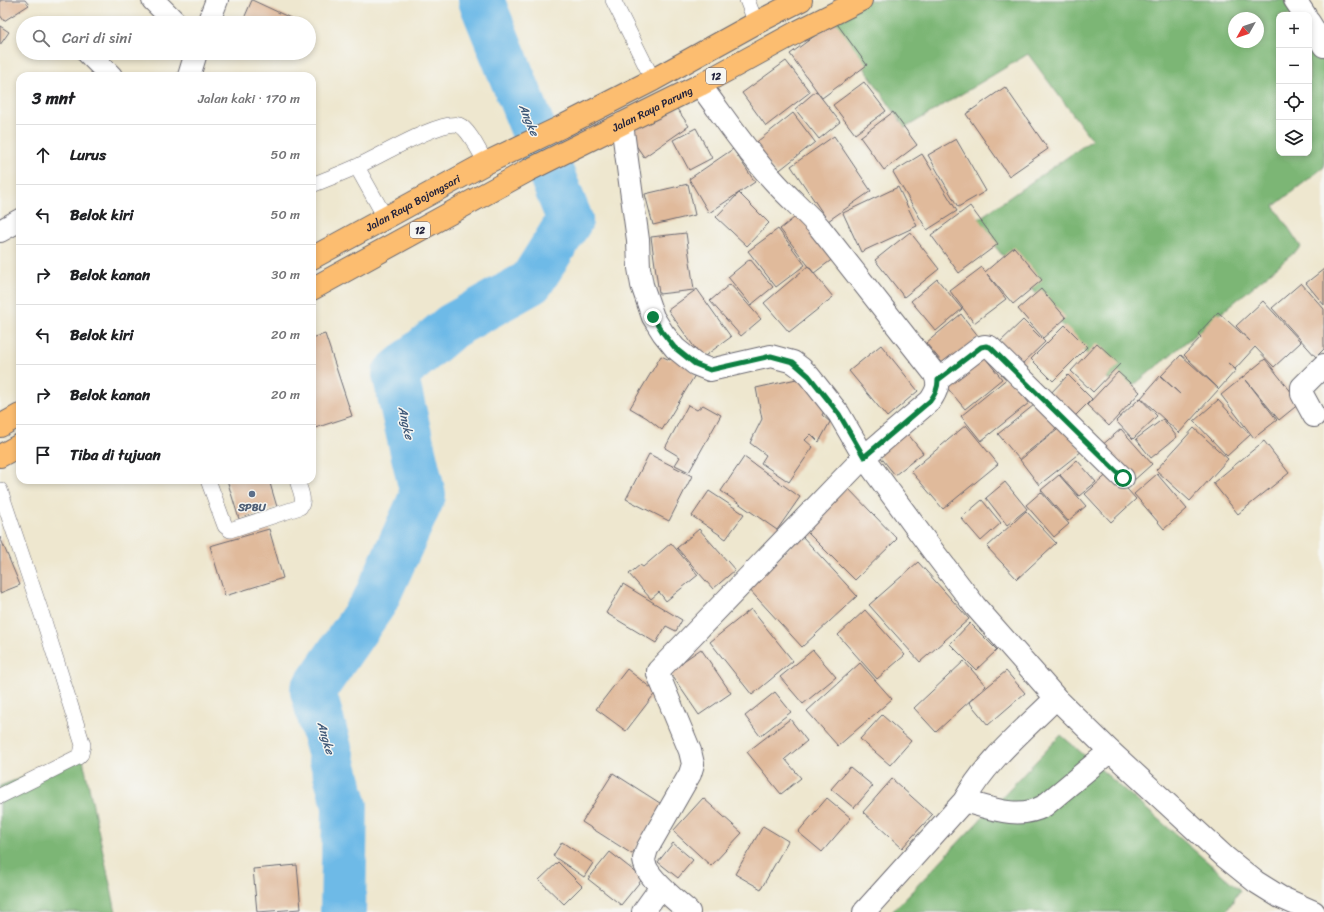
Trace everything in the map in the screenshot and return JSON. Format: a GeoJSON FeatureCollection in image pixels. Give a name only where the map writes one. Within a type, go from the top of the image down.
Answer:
{"type":"FeatureCollection","features":[{"type":"Feature","properties":{"kind":"highway","name":"12"},"geometry":{"type":"LineString","coordinates":[[653,80],[801,0]]}},
{"type":"Feature","properties":{"kind":"highway","name":"Jalan Raya Parung"},"geometry":{"type":"LineString","coordinates":[[316,287],[527,171],[700,85],[799,31],[861,0]]}},
{"type":"Feature","properties":{"kind":"highway","name":"Jalan Raya Bojongsari"},"geometry":{"type":"LineString","coordinates":[[316,256],[486,162],[561,127],[653,80]]}},
{"type":"Feature","properties":{"kind":"highway"},"geometry":{"type":"LineString","coordinates":[[0,426],[16,418]]}},
{"type":"Feature","properties":{"kind":"highway"},"geometry":{"type":"LineString","coordinates":[[0,456],[16,447]]}},
{"type":"Feature","properties":{"kind":"street"},"geometry":{"type":"LineString","coordinates":[[153,0],[169,16]]}},
{"type":"Feature","properties":{"kind":"street"},"geometry":{"type":"LineString","coordinates":[[211,16],[217,0]]}},
{"type":"Feature","properties":{"kind":"street"},"geometry":{"type":"LineString","coordinates":[[1295,0],[1303,12]]}},
{"type":"Feature","properties":{"kind":"street"},"geometry":{"type":"LineString","coordinates":[[1312,27],[1324,46]]}},
{"type":"Feature","properties":{"kind":"street"},"geometry":{"type":"LineString","coordinates":[[95,60],[107,72]]}},
{"type":"Feature","properties":{"kind":"street"},"geometry":{"type":"LineString","coordinates":[[190,72],[194,60]]}},
{"type":"Feature","properties":{"kind":"street"},"geometry":{"type":"LineString","coordinates":[[689,912],[652,876],[644,859],[647,849],[690,774],[693,764],[690,751],[658,671],[864,457],[930,401],[936,393],[938,386],[938,380],[934,373],[820,228],[761,166],[700,85]]}},
{"type":"Feature","properties":{"kind":"street"},"geometry":{"type":"LineString","coordinates":[[622,124],[638,240],[639,268],[642,285],[653,317],[675,348],[695,364],[710,370],[771,356],[793,362],[809,376],[839,414],[864,457],[975,606],[1056,698],[1110,751],[1225,856],[1256,882],[1280,897],[1314,912]]}},
{"type":"Feature","properties":{"kind":"street"},"geometry":{"type":"LineString","coordinates":[[0,231],[16,222]]}},
{"type":"Feature","properties":{"kind":"street"},"geometry":{"type":"LineString","coordinates":[[938,380],[981,347],[990,347],[1123,478]]}},
{"type":"Feature","properties":{"kind":"street"},"geometry":{"type":"LineString","coordinates":[[1314,416],[1304,401],[1302,386],[1324,365]]}},
{"type":"Feature","properties":{"kind":"street"},"geometry":{"type":"LineString","coordinates":[[864,912],[964,801],[973,784],[988,767],[1056,698]]}},
{"type":"Feature","properties":{"kind":"street"},"geometry":{"type":"LineString","coordinates":[[964,801],[1016,814],[1036,811],[1110,751]]}},
{"type":"Feature","properties":{"kind":"street"},"geometry":{"type":"LineString","coordinates":[[643,912],[661,886]]}},
{"type":"Feature","properties":{"kind":"lane"},"geometry":{"type":"LineString","coordinates":[[613,0],[653,80]]}},
{"type":"Feature","properties":{"kind":"lane"},"geometry":{"type":"LineString","coordinates":[[747,0],[756,23]]}},
{"type":"Feature","properties":{"kind":"lane"},"geometry":{"type":"LineString","coordinates":[[316,183],[357,167],[427,132],[453,124],[460,125],[466,130],[486,162]]}},
{"type":"Feature","properties":{"kind":"lane"},"geometry":{"type":"LineString","coordinates":[[357,167],[385,217]]}},
{"type":"Feature","properties":{"kind":"lane"},"geometry":{"type":"LineString","coordinates":[[210,484],[226,526],[230,530],[300,507],[303,501],[298,484]]}},
{"type":"Feature","properties":{"kind":"lane"},"geometry":{"type":"LineString","coordinates":[[0,490],[6,528],[49,636],[83,745],[81,754],[74,760],[0,796]]}},
{"type":"Feature","properties":{"kind":"green space"},"geometry":{"type":"Polygon","coordinates":[[[855,0],[1285,0],[1293,12],[1276,12],[1276,156],[1312,156],[1312,41],[1324,59],[1324,167],[1274,206],[1301,247],[1122,395],[974,222],[1092,140],[1028,54],[905,128],[828,14],[855,0]]]}},
{"type":"Feature","properties":{"kind":"green space"},"geometry":{"type":"Polygon","coordinates":[[[1061,735],[1240,890],[1226,912],[892,912],[1061,735]]]}},
{"type":"Feature","properties":{"kind":"green space"},"geometry":{"type":"Polygon","coordinates":[[[82,755],[116,912],[0,912],[0,786],[82,755]]]}},
{"type":"Feature","properties":{"kind":"building"},"geometry":{"type":"Polygon","coordinates":[[[0,0],[25,0],[29,5],[4,21],[0,15],[0,0]]]}},
{"type":"Feature","properties":{"kind":"building"},"geometry":{"type":"Polygon","coordinates":[[[252,0],[286,16],[245,16],[252,0]]]}},
{"type":"Feature","properties":{"kind":"building"},"geometry":{"type":"Polygon","coordinates":[[[835,21],[867,65],[822,98],[790,54],[835,21]]]}},
{"type":"Feature","properties":{"kind":"building"},"geometry":{"type":"Polygon","coordinates":[[[0,26],[9,32],[0,45],[0,26]]]}},
{"type":"Feature","properties":{"kind":"building"},"geometry":{"type":"Polygon","coordinates":[[[786,61],[810,92],[766,126],[742,93],[786,61]]]}},
{"type":"Feature","properties":{"kind":"building"},"geometry":{"type":"Polygon","coordinates":[[[864,82],[886,111],[855,134],[833,105],[864,82]]]}},
{"type":"Feature","properties":{"kind":"building"},"geometry":{"type":"Polygon","coordinates":[[[1005,87],[1048,149],[1009,176],[966,114],[1005,87]]]}},
{"type":"Feature","properties":{"kind":"building"},"geometry":{"type":"Polygon","coordinates":[[[816,91],[840,122],[819,139],[795,109],[816,91]]]}},
{"type":"Feature","properties":{"kind":"building"},"geometry":{"type":"Polygon","coordinates":[[[673,103],[689,126],[644,157],[628,134],[673,103]]]}},
{"type":"Feature","properties":{"kind":"building"},"geometry":{"type":"Polygon","coordinates":[[[893,112],[917,145],[884,170],[860,137],[893,112]]]}},
{"type":"Feature","properties":{"kind":"building"},"geometry":{"type":"Polygon","coordinates":[[[793,113],[815,142],[776,173],[753,145],[793,113]]]}},
{"type":"Feature","properties":{"kind":"building"},"geometry":{"type":"Polygon","coordinates":[[[696,128],[712,158],[689,170],[673,140],[696,128]]]}},
{"type":"Feature","properties":{"kind":"building"},"geometry":{"type":"Polygon","coordinates":[[[834,136],[871,191],[828,221],[791,166],[834,136]]]}},
{"type":"Feature","properties":{"kind":"building"},"geometry":{"type":"Polygon","coordinates":[[[956,139],[986,191],[958,207],[928,155],[956,139]]]}},
{"type":"Feature","properties":{"kind":"building"},"geometry":{"type":"Polygon","coordinates":[[[733,149],[755,182],[709,213],[689,179],[733,149]]]}},
{"type":"Feature","properties":{"kind":"building"},"geometry":{"type":"Polygon","coordinates":[[[922,154],[957,211],[927,230],[893,172],[922,154]]]}},
{"type":"Feature","properties":{"kind":"building"},"geometry":{"type":"Polygon","coordinates":[[[688,184],[695,215],[653,225],[645,194],[688,184]]]}},
{"type":"Feature","properties":{"kind":"building"},"geometry":{"type":"Polygon","coordinates":[[[898,187],[917,226],[861,252],[843,213],[898,187]]]}},
{"type":"Feature","properties":{"kind":"building"},"geometry":{"type":"Polygon","coordinates":[[[739,193],[769,223],[747,246],[716,217],[739,193]]]}},
{"type":"Feature","properties":{"kind":"building"},"geometry":{"type":"Polygon","coordinates":[[[970,206],[998,244],[959,273],[931,235],[970,206]]]}},
{"type":"Feature","properties":{"kind":"building"},"geometry":{"type":"Polygon","coordinates":[[[803,211],[838,255],[814,273],[780,229],[803,211]]]}},
{"type":"Feature","properties":{"kind":"building"},"geometry":{"type":"Polygon","coordinates":[[[778,229],[805,265],[776,287],[748,251],[778,229]]]}},
{"type":"Feature","properties":{"kind":"building"},"geometry":{"type":"Polygon","coordinates":[[[910,232],[939,269],[904,297],[875,260],[910,232]]]}},
{"type":"Feature","properties":{"kind":"building"},"geometry":{"type":"Polygon","coordinates":[[[686,233],[694,290],[659,294],[651,237],[686,233]]]}},
{"type":"Feature","properties":{"kind":"building"},"geometry":{"type":"Polygon","coordinates":[[[1014,247],[1042,280],[1013,304],[987,274],[1006,299],[974,323],[950,291],[982,267],[985,272],[1014,247]]]}},
{"type":"Feature","properties":{"kind":"building"},"geometry":{"type":"Polygon","coordinates":[[[750,259],[773,287],[751,305],[728,277],[750,259]]]}},
{"type":"Feature","properties":{"kind":"building"},"geometry":{"type":"Polygon","coordinates":[[[808,266],[833,297],[789,332],[764,303],[808,266]]]}},
{"type":"Feature","properties":{"kind":"building"},"geometry":{"type":"Polygon","coordinates":[[[1324,269],[1324,305],[1306,283],[1324,269]]]}},
{"type":"Feature","properties":{"kind":"building"},"geometry":{"type":"Polygon","coordinates":[[[937,279],[962,309],[936,331],[911,301],[937,279]]]}},
{"type":"Feature","properties":{"kind":"building"},"geometry":{"type":"Polygon","coordinates":[[[1301,283],[1324,309],[1324,349],[1316,357],[1272,308],[1301,283]]]}},
{"type":"Feature","properties":{"kind":"building"},"geometry":{"type":"Polygon","coordinates":[[[730,284],[761,319],[741,336],[710,301],[730,284]]]}},
{"type":"Feature","properties":{"kind":"building"},"geometry":{"type":"Polygon","coordinates":[[[697,289],[731,337],[702,358],[668,310],[697,289]]]}},
{"type":"Feature","properties":{"kind":"building"},"geometry":{"type":"Polygon","coordinates":[[[1041,289],[1066,318],[1043,338],[1018,309],[1041,289]]]}},
{"type":"Feature","properties":{"kind":"building"},"geometry":{"type":"Polygon","coordinates":[[[1263,301],[1301,342],[1274,367],[1255,347],[1235,369],[1228,363],[1236,370],[1219,389],[1184,355],[1201,337],[1198,334],[1218,312],[1250,341],[1236,326],[1263,301]]]}},
{"type":"Feature","properties":{"kind":"building"},"geometry":{"type":"Polygon","coordinates":[[[961,314],[979,337],[945,366],[926,343],[961,314]]]}},
{"type":"Feature","properties":{"kind":"building"},"geometry":{"type":"Polygon","coordinates":[[[1023,320],[1045,342],[1019,367],[998,344],[1023,320]]]}},
{"type":"Feature","properties":{"kind":"building"},"geometry":{"type":"Polygon","coordinates":[[[1065,325],[1087,347],[1053,381],[1031,359],[1065,325]]]}},
{"type":"Feature","properties":{"kind":"building"},"geometry":{"type":"Polygon","coordinates":[[[325,334],[352,416],[316,428],[316,337],[325,334]]]}},
{"type":"Feature","properties":{"kind":"building"},"geometry":{"type":"Polygon","coordinates":[[[1097,343],[1120,364],[1093,392],[1071,371],[1097,343]]]}},
{"type":"Feature","properties":{"kind":"building"},"geometry":{"type":"Polygon","coordinates":[[[881,345],[918,391],[887,417],[849,371],[881,345]]]}},
{"type":"Feature","properties":{"kind":"building"},"geometry":{"type":"Polygon","coordinates":[[[674,353],[695,375],[662,430],[647,418],[630,408],[661,356],[670,360],[674,353]]]}},
{"type":"Feature","properties":{"kind":"building"},"geometry":{"type":"Polygon","coordinates":[[[982,354],[1002,379],[965,409],[944,384],[982,354]]]}},
{"type":"Feature","properties":{"kind":"building"},"geometry":{"type":"Polygon","coordinates":[[[1181,355],[1219,389],[1179,433],[1141,398],[1160,376],[1180,394],[1161,376],[1181,355]]]}},
{"type":"Feature","properties":{"kind":"building"},"geometry":{"type":"Polygon","coordinates":[[[1265,359],[1300,403],[1279,420],[1246,380],[1277,420],[1254,438],[1221,395],[1265,359]]]}},
{"type":"Feature","properties":{"kind":"building"},"geometry":{"type":"Polygon","coordinates":[[[1118,372],[1140,392],[1109,426],[1087,405],[1118,372]]]}},
{"type":"Feature","properties":{"kind":"building"},"geometry":{"type":"Polygon","coordinates":[[[1068,375],[1092,399],[1072,419],[1049,395],[1068,375]]]}},
{"type":"Feature","properties":{"kind":"building"},"geometry":{"type":"Polygon","coordinates":[[[1009,377],[1029,403],[981,441],[961,416],[1009,377]]]}},
{"type":"Feature","properties":{"kind":"building"},"geometry":{"type":"Polygon","coordinates":[[[801,378],[826,407],[822,415],[830,422],[819,442],[811,434],[805,440],[813,447],[789,482],[761,463],[766,455],[750,443],[762,419],[756,388],[801,378]]]}},
{"type":"Feature","properties":{"kind":"building"},"geometry":{"type":"Polygon","coordinates":[[[1140,398],[1157,416],[1133,439],[1116,421],[1140,398]]]}},
{"type":"Feature","properties":{"kind":"building"},"geometry":{"type":"Polygon","coordinates":[[[1218,400],[1250,435],[1227,456],[1194,421],[1218,400]]]}},
{"type":"Feature","properties":{"kind":"building"},"geometry":{"type":"Polygon","coordinates":[[[1039,401],[1060,426],[1019,459],[998,434],[1039,401]]]}},
{"type":"Feature","properties":{"kind":"building"},"geometry":{"type":"Polygon","coordinates":[[[688,405],[697,410],[703,405],[721,415],[689,472],[675,465],[680,457],[665,448],[688,405]]]}},
{"type":"Feature","properties":{"kind":"building"},"geometry":{"type":"Polygon","coordinates":[[[1163,419],[1177,437],[1151,458],[1136,439],[1163,419]]]}},
{"type":"Feature","properties":{"kind":"building"},"geometry":{"type":"Polygon","coordinates":[[[966,425],[998,464],[943,509],[911,471],[966,425]]]}},
{"type":"Feature","properties":{"kind":"building"},"geometry":{"type":"Polygon","coordinates":[[[1062,426],[1082,451],[1039,485],[1020,460],[1062,426]]]}},
{"type":"Feature","properties":{"kind":"building"},"geometry":{"type":"Polygon","coordinates":[[[903,428],[923,453],[895,475],[875,450],[903,428]]]}},
{"type":"Feature","properties":{"kind":"building"},"geometry":{"type":"Polygon","coordinates":[[[1194,428],[1228,459],[1190,501],[1156,470],[1194,428]]]}},
{"type":"Feature","properties":{"kind":"building"},"geometry":{"type":"Polygon","coordinates":[[[1121,429],[1152,464],[1132,482],[1101,446],[1121,429]]]}},
{"type":"Feature","properties":{"kind":"building"},"geometry":{"type":"Polygon","coordinates":[[[1264,441],[1289,473],[1238,514],[1213,483],[1264,441]]]}},
{"type":"Feature","properties":{"kind":"building"},"geometry":{"type":"Polygon","coordinates":[[[649,454],[692,476],[669,521],[626,499],[649,454]]]}},
{"type":"Feature","properties":{"kind":"building"},"geometry":{"type":"Polygon","coordinates":[[[744,457],[800,497],[777,530],[721,491],[744,457]]]}},
{"type":"Feature","properties":{"kind":"building"},"geometry":{"type":"Polygon","coordinates":[[[1077,460],[1096,482],[1079,496],[1060,475],[1077,460]]]}},
{"type":"Feature","properties":{"kind":"building"},"geometry":{"type":"Polygon","coordinates":[[[1111,471],[1136,499],[1111,522],[1085,494],[1111,471]]]}},
{"type":"Feature","properties":{"kind":"building"},"geometry":{"type":"Polygon","coordinates":[[[1157,474],[1187,509],[1164,529],[1134,494],[1157,474]]]}},
{"type":"Feature","properties":{"kind":"building"},"geometry":{"type":"Polygon","coordinates":[[[1059,475],[1086,506],[1068,521],[1041,490],[1059,475]]]}},
{"type":"Feature","properties":{"kind":"building"},"geometry":{"type":"Polygon","coordinates":[[[1005,482],[1027,509],[1007,525],[986,498],[1005,482]]]}},
{"type":"Feature","properties":{"kind":"building","name":"SPBU"},"geometry":{"type":"Polygon","coordinates":[[[228,484],[270,484],[277,507],[239,519],[228,484]]]}},
{"type":"Feature","properties":{"kind":"building"},"geometry":{"type":"Polygon","coordinates":[[[847,487],[897,539],[855,580],[804,529],[847,487]]]}},
{"type":"Feature","properties":{"kind":"building"},"geometry":{"type":"Polygon","coordinates":[[[709,491],[744,514],[726,539],[692,516],[709,491]]]}},
{"type":"Feature","properties":{"kind":"building"},"geometry":{"type":"Polygon","coordinates":[[[1041,492],[1069,524],[1054,537],[1026,505],[1041,492]]]}},
{"type":"Feature","properties":{"kind":"building"},"geometry":{"type":"Polygon","coordinates":[[[982,500],[1001,523],[981,541],[961,518],[982,500]]]}},
{"type":"Feature","properties":{"kind":"building"},"geometry":{"type":"Polygon","coordinates":[[[1026,511],[1056,543],[1017,579],[987,547],[1026,511]]]}},
{"type":"Feature","properties":{"kind":"building"},"geometry":{"type":"Polygon","coordinates":[[[269,529],[283,578],[225,596],[210,546],[269,529]]]}},
{"type":"Feature","properties":{"kind":"building"},"geometry":{"type":"Polygon","coordinates":[[[699,529],[735,570],[713,589],[677,548],[699,529]]]}},
{"type":"Feature","properties":{"kind":"building"},"geometry":{"type":"Polygon","coordinates":[[[802,536],[857,596],[802,647],[747,587],[802,536]]]}},
{"type":"Feature","properties":{"kind":"building"},"geometry":{"type":"Polygon","coordinates":[[[0,537],[20,585],[0,593],[0,537]]]}},
{"type":"Feature","properties":{"kind":"building"},"geometry":{"type":"Polygon","coordinates":[[[671,543],[698,575],[666,601],[659,592],[651,599],[629,574],[640,565],[643,567],[671,543]]]}},
{"type":"Feature","properties":{"kind":"building"},"geometry":{"type":"Polygon","coordinates":[[[918,562],[969,619],[920,662],[869,605],[918,562]]]}},
{"type":"Feature","properties":{"kind":"building"},"geometry":{"type":"Polygon","coordinates":[[[623,584],[682,620],[676,631],[666,626],[656,643],[606,613],[623,584]]]}},
{"type":"Feature","properties":{"kind":"building"},"geometry":{"type":"Polygon","coordinates":[[[751,609],[793,661],[752,695],[710,642],[751,609]]]}},
{"type":"Feature","properties":{"kind":"building"},"geometry":{"type":"Polygon","coordinates":[[[865,610],[905,655],[877,679],[838,635],[865,610]]]}},
{"type":"Feature","properties":{"kind":"building"},"geometry":{"type":"Polygon","coordinates":[[[970,623],[997,650],[976,670],[950,644],[970,623]]]}},
{"type":"Feature","properties":{"kind":"building"},"geometry":{"type":"Polygon","coordinates":[[[701,649],[731,693],[699,715],[669,671],[701,649]]]}},
{"type":"Feature","properties":{"kind":"building"},"geometry":{"type":"Polygon","coordinates":[[[813,650],[836,677],[803,704],[780,677],[813,650]]]}},
{"type":"Feature","properties":{"kind":"building"},"geometry":{"type":"Polygon","coordinates":[[[964,661],[986,686],[936,732],[914,708],[964,661]]]}},
{"type":"Feature","properties":{"kind":"building"},"geometry":{"type":"Polygon","coordinates":[[[860,663],[892,699],[838,746],[807,711],[860,663]]]}},
{"type":"Feature","properties":{"kind":"building"},"geometry":{"type":"Polygon","coordinates":[[[627,669],[656,692],[626,731],[596,709],[627,669]]]}},
{"type":"Feature","properties":{"kind":"building"},"geometry":{"type":"Polygon","coordinates":[[[1006,671],[1025,693],[988,725],[969,702],[1006,671]]]}},
{"type":"Feature","properties":{"kind":"building"},"geometry":{"type":"Polygon","coordinates":[[[775,692],[791,712],[760,736],[745,716],[775,692]]]}},
{"type":"Feature","properties":{"kind":"building"},"geometry":{"type":"Polygon","coordinates":[[[882,715],[911,741],[890,765],[860,739],[882,715]]]}},
{"type":"Feature","properties":{"kind":"building"},"geometry":{"type":"Polygon","coordinates":[[[790,719],[807,741],[785,759],[801,778],[781,794],[747,752],[790,719]]]}},
{"type":"Feature","properties":{"kind":"building"},"geometry":{"type":"Polygon","coordinates":[[[850,767],[873,786],[854,808],[831,789],[850,767]]]}},
{"type":"Feature","properties":{"kind":"building"},"geometry":{"type":"Polygon","coordinates":[[[613,773],[663,805],[632,854],[582,822],[613,773]]]}},
{"type":"Feature","properties":{"kind":"building"},"geometry":{"type":"Polygon","coordinates":[[[892,779],[932,815],[902,848],[863,812],[892,779]]]}},
{"type":"Feature","properties":{"kind":"building"},"geometry":{"type":"Polygon","coordinates":[[[703,798],[742,833],[711,866],[673,831],[703,798]]]}},
{"type":"Feature","properties":{"kind":"building"},"geometry":{"type":"Polygon","coordinates":[[[827,798],[851,818],[822,852],[798,832],[827,798]]]}},
{"type":"Feature","properties":{"kind":"building"},"geometry":{"type":"Polygon","coordinates":[[[763,826],[788,841],[761,889],[735,874],[763,826]]]}},
{"type":"Feature","properties":{"kind":"building"},"geometry":{"type":"Polygon","coordinates":[[[562,842],[593,863],[584,877],[553,856],[562,842]]]}},
{"type":"Feature","properties":{"kind":"building"},"geometry":{"type":"Polygon","coordinates":[[[673,843],[693,860],[678,878],[658,862],[673,843]]]}},
{"type":"Feature","properties":{"kind":"building"},"geometry":{"type":"Polygon","coordinates":[[[610,852],[643,878],[621,905],[588,879],[610,852]]]}},
{"type":"Feature","properties":{"kind":"building"},"geometry":{"type":"Polygon","coordinates":[[[558,862],[582,886],[564,904],[539,880],[558,862]]]}},
{"type":"Feature","properties":{"kind":"building"},"geometry":{"type":"Polygon","coordinates":[[[297,865],[301,909],[257,912],[253,869],[297,865]]]}},
{"type":"Feature","properties":{"kind":"waterway","name":"Angke"},"geometry":{"type":"LineString","coordinates":[[343,912],[345,806],[313,691],[375,601],[423,495],[395,374],[452,326],[531,282],[570,220],[481,0]]}},
{"type":"Feature","properties":{"kind":"place","name":"SPBU"},"geometry":{"type":"Point","coordinates":[252,494]}},
{"type":"Feature","properties":{"kind":"route"},"geometry":{"type":"LineString","coordinates":[[653,317],[675,348],[695,364],[710,370],[771,356],[793,362],[809,376],[839,414],[864,457],[930,401],[936,393],[938,380],[981,347],[990,347],[1123,478]]}}]}
